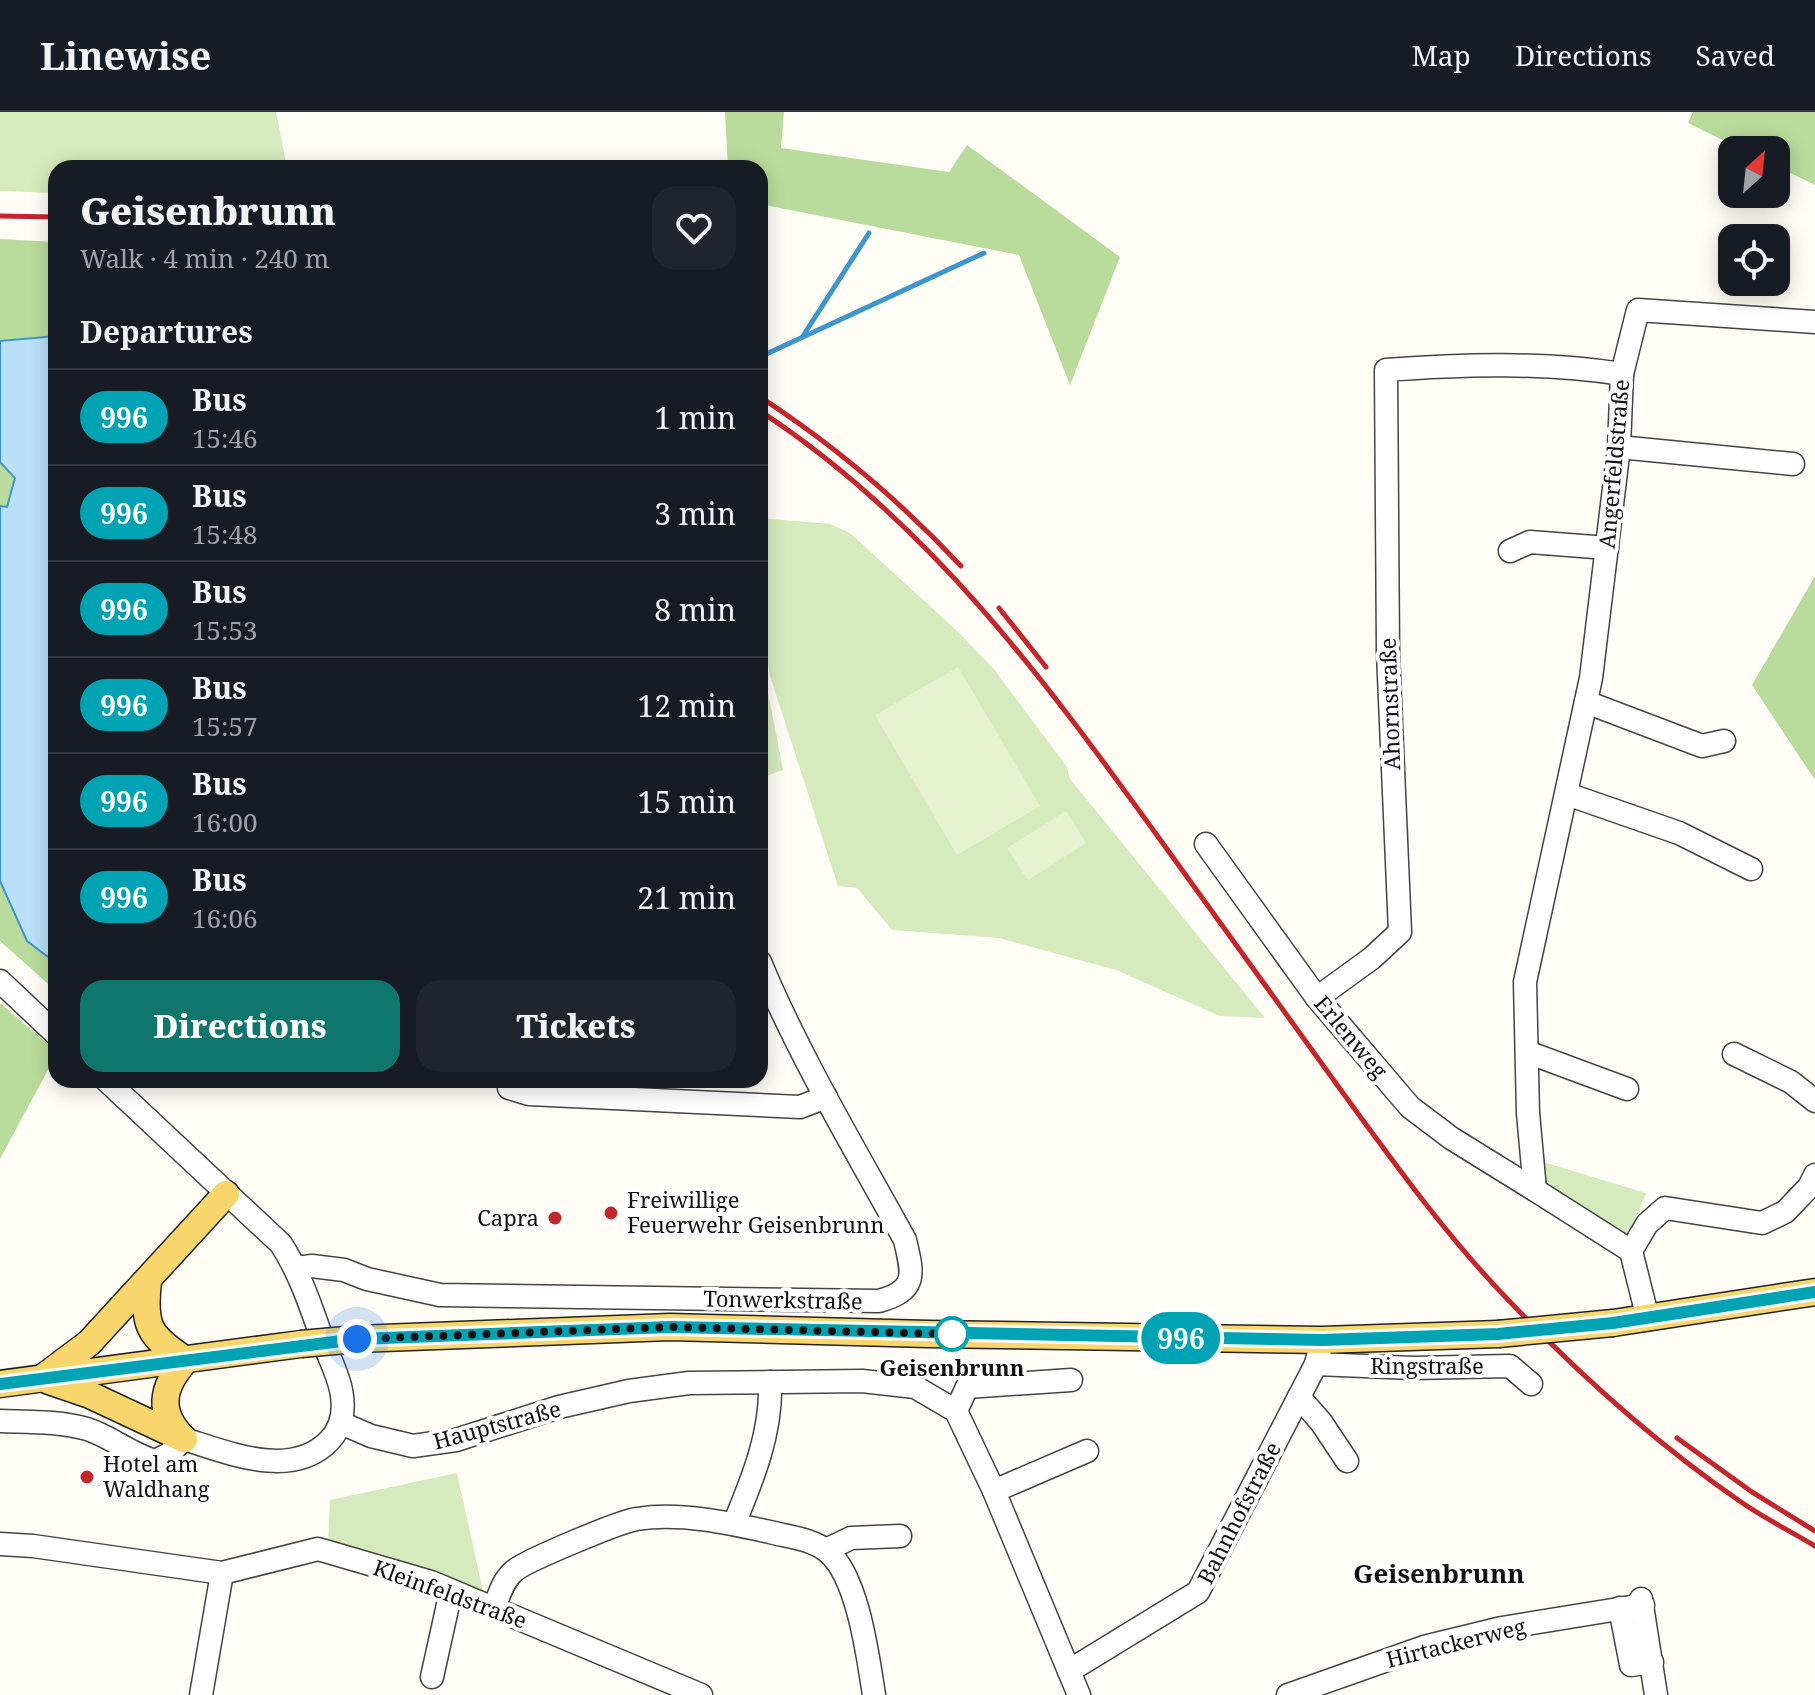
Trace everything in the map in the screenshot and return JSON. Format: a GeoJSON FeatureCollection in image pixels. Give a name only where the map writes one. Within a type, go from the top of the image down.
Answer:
{"type":"FeatureCollection","features":[{"type":"Feature","properties":{"kind":"main road"},"geometry":{"type":"LineString","coordinates":[[42,1378],[89,1343],[226,1194]]}},
{"type":"Feature","properties":{"kind":"main road"},"geometry":{"type":"LineString","coordinates":[[148,1281],[145,1310],[150,1328],[156,1340],[186,1360]]}},
{"type":"Feature","properties":{"kind":"main road"},"geometry":{"type":"LineString","coordinates":[[0,1384],[357,1339],[670,1327],[1319,1352],[1648,1319],[1815,1292]]}},
{"type":"Feature","properties":{"kind":"main road"},"geometry":{"type":"LineString","coordinates":[[184,1439],[172,1427],[166,1413],[165,1396],[172,1378],[186,1360]]}},
{"type":"Feature","properties":{"kind":"main road"},"geometry":{"type":"LineString","coordinates":[[42,1378],[90,1395],[184,1439]]}},
{"type":"Feature","properties":{"kind":"street","name":"Angerfeldstraße"},"geometry":{"type":"LineString","coordinates":[[1535,1190],[1528,1113],[1525,982],[1591,678],[1619,447],[1622,374],[1638,310],[1815,322]]}},
{"type":"Feature","properties":{"kind":"street","name":"Ahornstraße"},"geometry":{"type":"LineString","coordinates":[[1317,998],[1372,958],[1400,932],[1388,653],[1386,370],[1502,364],[1582,368],[1622,374]]}},
{"type":"Feature","properties":{"kind":"street"},"geometry":{"type":"LineString","coordinates":[[1619,447],[1793,464]]}},
{"type":"Feature","properties":{"kind":"street"},"geometry":{"type":"LineString","coordinates":[[1510,551],[1530,542],[1607,548]]}},
{"type":"Feature","properties":{"kind":"street"},"geometry":{"type":"LineString","coordinates":[[1586,702],[1702,746],[1724,741]]}},
{"type":"Feature","properties":{"kind":"street"},"geometry":{"type":"LineString","coordinates":[[1567,794],[1679,833],[1751,869]]}},
{"type":"Feature","properties":{"kind":"street","name":"Erlenweg"},"geometry":{"type":"LineString","coordinates":[[1206,844],[1317,998],[1410,1107],[1451,1138],[1535,1190]]}},
{"type":"Feature","properties":{"kind":"street","name":"Tonwerkstraße"},"geometry":{"type":"LineString","coordinates":[[296,1268],[312,1266],[344,1270],[367,1279],[440,1295],[879,1301],[897,1296],[909,1282],[910,1264],[905,1240],[826,1097],[768,980]]}},
{"type":"Feature","properties":{"kind":"street"},"geometry":{"type":"LineString","coordinates":[[0,981],[48,1026]]}},
{"type":"Feature","properties":{"kind":"street"},"geometry":{"type":"LineString","coordinates":[[1527,1052],[1627,1089]]}},
{"type":"Feature","properties":{"kind":"street"},"geometry":{"type":"LineString","coordinates":[[1734,1054],[1791,1082],[1815,1101]]}},
{"type":"Feature","properties":{"kind":"street"},"geometry":{"type":"LineString","coordinates":[[0,1421],[55,1423],[90,1430],[138,1456],[155,1461],[169,1454],[184,1439],[246,1457],[277,1461],[301,1457],[321,1450],[336,1434],[341,1423],[341,1391],[296,1268],[281,1244],[114,1088]]}},
{"type":"Feature","properties":{"kind":"street"},"geometry":{"type":"LineString","coordinates":[[519,1088],[529,1094],[800,1107],[826,1097]]}},
{"type":"Feature","properties":{"kind":"street"},"geometry":{"type":"LineString","coordinates":[[1631,1251],[1647,1224],[1665,1208],[1762,1223],[1785,1212],[1809,1187],[1815,1175]]}},
{"type":"Feature","properties":{"kind":"street"},"geometry":{"type":"LineString","coordinates":[[1535,1190],[1631,1251],[1648,1319]]}},
{"type":"Feature","properties":{"kind":"street","name":"Ringstraße"},"geometry":{"type":"LineString","coordinates":[[1319,1352],[1413,1368],[1510,1366],[1531,1384]]}},
{"type":"Feature","properties":{"kind":"street","name":"Bahnhofstraße"},"geometry":{"type":"LineString","coordinates":[[1069,1671],[1198,1592],[1319,1352]]}},
{"type":"Feature","properties":{"kind":"street"},"geometry":{"type":"LineString","coordinates":[[1071,1380],[967,1387],[956,1411],[994,1491],[1079,1695]]}},
{"type":"Feature","properties":{"kind":"street","name":"Hauptstraße"},"geometry":{"type":"LineString","coordinates":[[341,1423],[371,1436],[413,1446],[456,1440],[559,1407],[629,1391],[689,1383],[862,1381],[915,1387],[956,1411]]}},
{"type":"Feature","properties":{"kind":"street"},"geometry":{"type":"LineString","coordinates":[[734,1524],[757,1468],[771,1407],[770,1382]]}},
{"type":"Feature","properties":{"kind":"street"},"geometry":{"type":"LineString","coordinates":[[1299,1397],[1321,1422],[1347,1461]]}},
{"type":"Feature","properties":{"kind":"street"},"geometry":{"type":"LineString","coordinates":[[994,1491],[1087,1451]]}},
{"type":"Feature","properties":{"kind":"street"},"geometry":{"type":"LineString","coordinates":[[494,1609],[501,1590],[514,1571],[573,1543],[635,1519],[668,1518],[734,1524],[809,1541],[826,1550],[837,1561],[848,1581],[874,1695]]}},
{"type":"Feature","properties":{"kind":"street"},"geometry":{"type":"LineString","coordinates":[[826,1550],[851,1538],[900,1536]]}},
{"type":"Feature","properties":{"kind":"street","name":"Kleinfeldstraße"},"geometry":{"type":"LineString","coordinates":[[0,1544],[222,1573],[318,1549],[431,1582],[701,1695]]}},
{"type":"Feature","properties":{"kind":"street"},"geometry":{"type":"LineString","coordinates":[[201,1695],[222,1573]]}},
{"type":"Feature","properties":{"kind":"street"},"geometry":{"type":"LineString","coordinates":[[432,1677],[451,1591]]}},
{"type":"Feature","properties":{"kind":"street","name":"Hirtackerweg"},"geometry":{"type":"LineString","coordinates":[[1293,1694],[1424,1647],[1502,1628],[1642,1602],[1656,1695]]}},
{"type":"Feature","properties":{"kind":"street"},"geometry":{"type":"LineString","coordinates":[[1620,1608],[1631,1665],[1652,1662]]}},
{"type":"Feature","properties":{"kind":"green space"},"geometry":{"type":"Polygon","coordinates":[[[0,112],[276,112],[285,160],[48,160],[48,193],[0,191],[0,112]]]}},
{"type":"Feature","properties":{"kind":"green space"},"geometry":{"type":"Polygon","coordinates":[[[725,112],[784,112],[781,148],[949,172],[967,145],[1120,257],[1070,385],[1019,255],[768,206],[768,160],[728,160],[725,112]]]}},
{"type":"Feature","properties":{"kind":"green space"},"geometry":{"type":"Polygon","coordinates":[[[1693,112],[1815,112],[1815,185],[1790,173],[1790,136],[1718,138],[1688,123],[1693,112]]]}},
{"type":"Feature","properties":{"kind":"green space"},"geometry":{"type":"Polygon","coordinates":[[[0,239],[48,242],[48,337],[0,341],[0,239]]]}},
{"type":"Feature","properties":{"kind":"green space"},"geometry":{"type":"Polygon","coordinates":[[[0,462],[15,478],[7,507],[0,506],[0,462]]]}},
{"type":"Feature","properties":{"kind":"green space"},"geometry":{"type":"Polygon","coordinates":[[[768,519],[830,524],[850,533],[993,668],[1067,767],[1070,779],[1265,1018],[1220,1016],[1116,970],[999,938],[892,930],[857,888],[838,886],[770,676],[768,519]]]}},
{"type":"Feature","properties":{"kind":"green space"},"geometry":{"type":"Polygon","coordinates":[[[1815,576],[1815,780],[1752,685],[1815,576]]]}},
{"type":"Feature","properties":{"kind":"green space"},"geometry":{"type":"Polygon","coordinates":[[[958,667],[1040,806],[957,855],[875,715],[958,667]]]}},
{"type":"Feature","properties":{"kind":"green space"},"geometry":{"type":"Polygon","coordinates":[[[768,692],[783,770],[768,775],[768,692]]]}},
{"type":"Feature","properties":{"kind":"green space"},"geometry":{"type":"Polygon","coordinates":[[[1066,811],[1086,843],[1028,880],[1007,848],[1066,811]]]}},
{"type":"Feature","properties":{"kind":"green space"},"geometry":{"type":"Polygon","coordinates":[[[0,881],[27,941],[48,957],[48,984],[0,941],[0,881]]]}},
{"type":"Feature","properties":{"kind":"green space"},"geometry":{"type":"Polygon","coordinates":[[[0,1003],[48,1044],[48,1070],[0,1159],[0,1003]]]}},
{"type":"Feature","properties":{"kind":"green space"},"geometry":{"type":"Polygon","coordinates":[[[1543,1162],[1646,1193],[1630,1233],[1621,1238],[1550,1190],[1542,1180],[1543,1162]]]}},
{"type":"Feature","properties":{"kind":"green space"},"geometry":{"type":"Polygon","coordinates":[[[457,1473],[485,1600],[382,1554],[328,1542],[330,1500],[457,1473]]]}},
{"type":"Feature","properties":{"kind":"water"},"geometry":{"type":"Polygon","coordinates":[[[48,337],[48,957],[27,941],[0,881],[0,506],[7,507],[15,478],[0,462],[0,341],[48,337]]]}},
{"type":"Feature","properties":{"kind":"waterway"},"geometry":{"type":"LineString","coordinates":[[803,336],[869,233]]}},
{"type":"Feature","properties":{"kind":"waterway"},"geometry":{"type":"LineString","coordinates":[[768,353],[984,253]]}},
{"type":"Feature","properties":{"kind":"railway"},"geometry":{"type":"LineString","coordinates":[[0,216],[48,217]]}},
{"type":"Feature","properties":{"kind":"railway"},"geometry":{"type":"LineString","coordinates":[[768,403],[866,476],[915,519],[961,566]]}},
{"type":"Feature","properties":{"kind":"railway"},"geometry":{"type":"LineString","coordinates":[[768,417],[821,454],[877,502],[929,552],[1026,662],[1115,778],[1404,1176],[1491,1282],[1568,1360],[1652,1434],[1741,1502],[1815,1546]]}},
{"type":"Feature","properties":{"kind":"railway"},"geometry":{"type":"LineString","coordinates":[[999,608],[1046,667]]}},
{"type":"Feature","properties":{"kind":"railway"},"geometry":{"type":"LineString","coordinates":[[1677,1438],[1752,1492],[1815,1531]]}},
{"type":"Feature","properties":{"kind":"bus line","name":"996"},"geometry":{"type":"LineString","coordinates":[[0,1384],[357,1339],[670,1327],[1322,1340],[1498,1334],[1613,1323],[1815,1292]]}},
{"type":"Feature","properties":{"kind":"place","name":"Freiwillige Feuerwehr Geisenbrunn"},"geometry":{"type":"Point","coordinates":[611,1213]}},
{"type":"Feature","properties":{"kind":"place","name":"Capra"},"geometry":{"type":"Point","coordinates":[555,1218]}},
{"type":"Feature","properties":{"kind":"place","name":"Geisenbrunn"},"geometry":{"type":"Point","coordinates":[952,1334]}},
{"type":"Feature","properties":{"kind":"place","name":"Hotel am Waldhang"},"geometry":{"type":"Point","coordinates":[87,1477]}},
{"type":"Feature","properties":{"kind":"district","name":"Geisenbrunn"},"geometry":{"type":"Point","coordinates":[1439,1574]}},
{"type":"Feature","properties":{"kind":"route"},"geometry":{"type":"LineString","coordinates":[[357,1339],[670,1327],[952,1334]]}}]}
